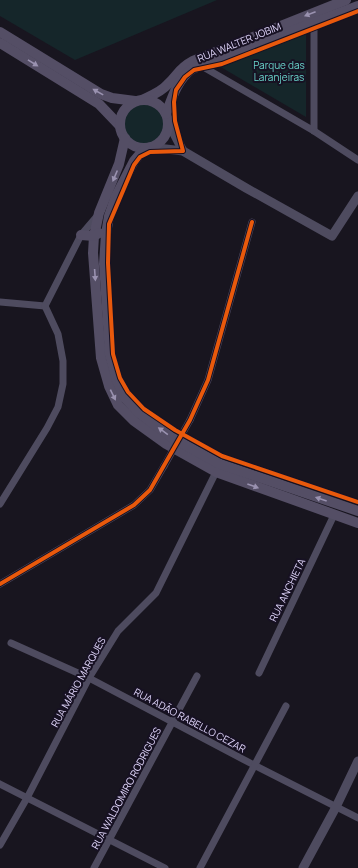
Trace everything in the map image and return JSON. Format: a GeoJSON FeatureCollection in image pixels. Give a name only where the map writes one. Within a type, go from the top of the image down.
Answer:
{"type":"FeatureCollection","features":[{"type":"Feature","properties":{"kind":"main road","name":"RUA WALTER JOBIM"},"geometry":{"type":"LineString","coordinates":[[139,100],[167,86],[185,65],[193,61],[346,0]]}},
{"type":"Feature","properties":{"kind":"main road","name":"RUA WALTER JOBIM"},"geometry":{"type":"LineString","coordinates":[[167,118],[176,87],[185,74],[202,66],[358,6]]}},
{"type":"Feature","properties":{"kind":"main road"},"geometry":{"type":"LineString","coordinates":[[0,32],[101,94],[112,98],[150,100],[156,103],[162,108],[167,118],[165,135],[156,144],[147,147],[137,147],[130,144],[125,138],[120,126],[100,104],[0,43]]}},
{"type":"Feature","properties":{"kind":"main road"},"geometry":{"type":"LineString","coordinates":[[120,126],[120,118],[124,110],[128,105],[139,100]]}},
{"type":"Feature","properties":{"kind":"main road"},"geometry":{"type":"LineString","coordinates":[[125,138],[120,164],[104,215],[106,234],[104,264],[110,355],[117,381],[125,398],[139,413],[171,437],[220,464],[358,511]]}},
{"type":"Feature","properties":{"kind":"main road"},"geometry":{"type":"LineString","coordinates":[[147,147],[134,161],[94,236],[93,253],[101,358],[109,386],[118,405],[134,421],[166,444],[216,472],[358,523]]}},
{"type":"Feature","properties":{"kind":"main road"},"geometry":{"type":"LineString","coordinates":[[81,235],[94,236],[100,233],[110,203],[116,196]]}},
{"type":"Feature","properties":{"kind":"street"},"geometry":{"type":"LineString","coordinates":[[314,23],[314,131]]}},
{"type":"Feature","properties":{"kind":"street"},"geometry":{"type":"LineString","coordinates":[[202,66],[314,131],[358,160]]}},
{"type":"Feature","properties":{"kind":"street"},"geometry":{"type":"LineString","coordinates":[[167,118],[183,150]]}},
{"type":"Feature","properties":{"kind":"street"},"geometry":{"type":"LineString","coordinates":[[147,147],[183,150],[246,188],[332,236],[358,196]]}},
{"type":"Feature","properties":{"kind":"street"},"geometry":{"type":"LineString","coordinates":[[45,306],[81,235],[104,215]]}},
{"type":"Feature","properties":{"kind":"street"},"geometry":{"type":"LineString","coordinates":[[0,584],[134,505],[150,490],[190,420],[208,380],[252,222]]}},
{"type":"Feature","properties":{"kind":"street"},"geometry":{"type":"LineString","coordinates":[[0,302],[45,306]]}},
{"type":"Feature","properties":{"kind":"street"},"geometry":{"type":"LineString","coordinates":[[0,504],[47,428],[58,407],[63,384],[62,361],[58,334],[45,306]]}},
{"type":"Feature","properties":{"kind":"street","name":"RUA MÁRIO MARQUES"},"geometry":{"type":"LineString","coordinates":[[0,845],[27,798],[89,678],[118,631],[156,593],[216,472]]}},
{"type":"Feature","properties":{"kind":"street","name":"RUA ANCHIETA"},"geometry":{"type":"LineString","coordinates":[[259,673],[334,515]]}},
{"type":"Feature","properties":{"kind":"street","name":"RUA ADÃO RABELLO CEZAR"},"geometry":{"type":"LineString","coordinates":[[11,643],[89,678],[358,818]]}},
{"type":"Feature","properties":{"kind":"street","name":"RUA WALDOMIRO RODRIGUES"},"geometry":{"type":"LineString","coordinates":[[94,868],[197,676]]}},
{"type":"Feature","properties":{"kind":"street"},"geometry":{"type":"LineString","coordinates":[[200,868],[286,706]]}},
{"type":"Feature","properties":{"kind":"street"},"geometry":{"type":"LineString","coordinates":[[303,868],[336,807],[358,761]]}},
{"type":"Feature","properties":{"kind":"street"},"geometry":{"type":"LineString","coordinates":[[0,784],[165,868]]}},
{"type":"Feature","properties":{"kind":"green space"},"geometry":{"type":"Polygon","coordinates":[[[0,0],[217,0],[75,60],[0,16],[0,0]]]}},
{"type":"Feature","properties":{"kind":"green space","name":"Parque das Laranjeiras"},"geometry":{"type":"Polygon","coordinates":[[[306,32],[306,117],[219,66],[306,32]]]}},
{"type":"Feature","properties":{"kind":"green space"},"geometry":{"type":"Polygon","coordinates":[[[148,104],[155,107],[161,113],[164,124],[163,132],[155,141],[148,144],[140,144],[133,141],[125,132],[124,120],[127,113],[136,105],[148,104]]]}},
{"type":"Feature","properties":{"kind":"cycle path"},"geometry":{"type":"LineString","coordinates":[[358,11],[222,64],[194,70],[185,77],[176,90],[174,102],[175,121],[183,151],[150,152],[140,157],[134,165],[109,224],[108,263],[113,354],[120,378],[128,392],[144,409],[175,430],[222,456],[358,502]]}},
{"type":"Feature","properties":{"kind":"cycle path"},"geometry":{"type":"LineString","coordinates":[[0,584],[134,505],[150,490],[190,420],[208,380],[252,222]]}}]}
